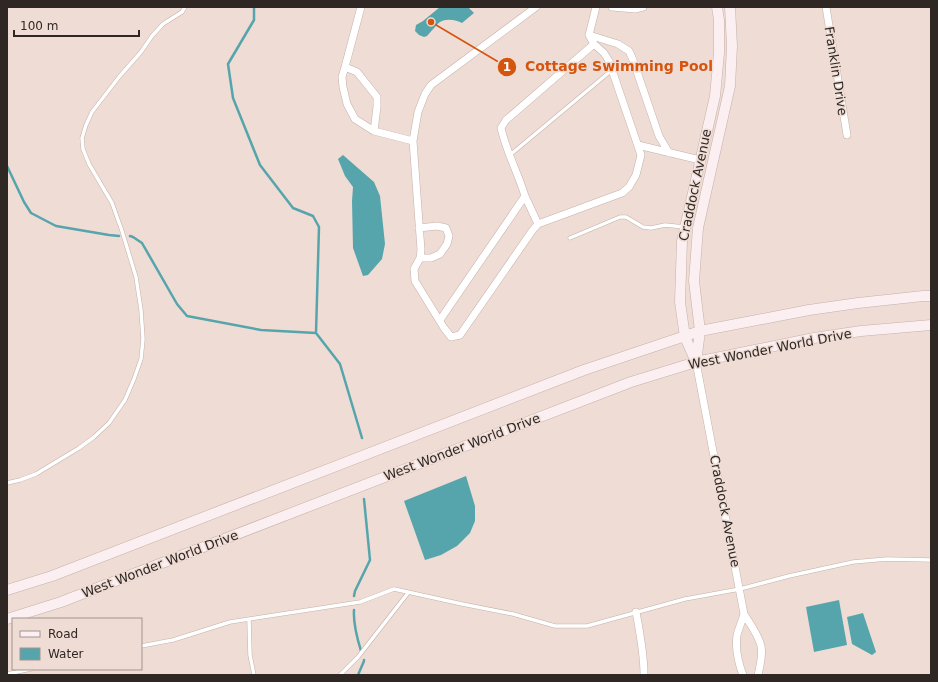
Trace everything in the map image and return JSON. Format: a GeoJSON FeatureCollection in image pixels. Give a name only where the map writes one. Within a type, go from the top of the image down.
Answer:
{"type":"FeatureCollection","features":[{"type":"Feature","properties":{"kind":"main road","name":"Craddock Avenue"},"geometry":{"type":"LineString","coordinates":[[696,362],[685,337],[680,302],[682,241],[715,96],[719,53],[719,20],[717,7]]}},
{"type":"Feature","properties":{"kind":"main road","name":"Craddock Avenue"},"geometry":{"type":"LineString","coordinates":[[696,362],[700,331],[694,281],[698,228],[730,86],[732,46],[730,7]]}},
{"type":"Feature","properties":{"kind":"main road","name":"West Wonder World Drive"},"geometry":{"type":"LineString","coordinates":[[7,590],[60,573],[584,370],[700,331],[809,310],[858,303],[931,296]]}},
{"type":"Feature","properties":{"kind":"main road","name":"West Wonder World Drive"},"geometry":{"type":"LineString","coordinates":[[7,619],[68,600],[631,382],[696,362],[755,349],[837,334],[931,325]]}},
{"type":"Feature","properties":{"kind":"street"},"geometry":{"type":"LineString","coordinates":[[361,7],[342,77],[347,104],[355,119],[374,131],[413,141]]}},
{"type":"Feature","properties":{"kind":"street"},"geometry":{"type":"LineString","coordinates":[[536,7],[431,85],[425,94],[418,112],[413,141],[420,258],[414,269],[415,281],[451,336],[460,335],[538,224],[622,193],[629,187],[636,175],[642,155],[609,61],[604,53],[594,44],[589,35],[596,7]]}},
{"type":"Feature","properties":{"kind":"street"},"geometry":{"type":"LineString","coordinates":[[612,7],[636,9],[643,7]]}},
{"type":"Feature","properties":{"kind":"street","name":"Franklin Drive"},"geometry":{"type":"LineString","coordinates":[[826,7],[847,135]]}},
{"type":"Feature","properties":{"kind":"street"},"geometry":{"type":"LineString","coordinates":[[589,35],[618,44],[628,51],[633,60],[660,136],[669,153]]}},
{"type":"Feature","properties":{"kind":"street"},"geometry":{"type":"LineString","coordinates":[[538,224],[525,196],[501,128],[506,120],[594,44]]}},
{"type":"Feature","properties":{"kind":"street"},"geometry":{"type":"LineString","coordinates":[[345,66],[357,72],[377,97],[374,131]]}},
{"type":"Feature","properties":{"kind":"street"},"geometry":{"type":"LineString","coordinates":[[638,145],[700,160]]}},
{"type":"Feature","properties":{"kind":"street"},"geometry":{"type":"LineString","coordinates":[[440,320],[525,196]]}},
{"type":"Feature","properties":{"kind":"street"},"geometry":{"type":"LineString","coordinates":[[419,228],[437,226],[446,228],[449,236],[447,244],[440,254],[431,258],[420,258]]}},
{"type":"Feature","properties":{"kind":"street","name":"Craddock Avenue"},"geometry":{"type":"LineString","coordinates":[[696,362],[744,614]]}},
{"type":"Feature","properties":{"kind":"street"},"geometry":{"type":"LineString","coordinates":[[636,612],[644,660],[644,675]]}},
{"type":"Feature","properties":{"kind":"street"},"geometry":{"type":"LineString","coordinates":[[743,675],[739,664],[737,635],[744,614]]}},
{"type":"Feature","properties":{"kind":"street"},"geometry":{"type":"LineString","coordinates":[[744,614],[757,634],[761,647],[758,675]]}},
{"type":"Feature","properties":{"kind":"lane"},"geometry":{"type":"LineString","coordinates":[[7,483],[36,474],[79,448],[94,437],[109,423],[125,400],[134,379],[141,359],[143,338],[141,310],[136,277],[112,203],[89,164],[83,149],[82,138],[92,112],[141,52],[152,36],[163,24],[182,12],[185,7]]}},
{"type":"Feature","properties":{"kind":"lane"},"geometry":{"type":"LineString","coordinates":[[510,156],[612,70]]}},
{"type":"Feature","properties":{"kind":"lane"},"geometry":{"type":"LineString","coordinates":[[570,238],[626,217],[643,227],[651,228],[665,225],[685,227]]}},
{"type":"Feature","properties":{"kind":"lane"},"geometry":{"type":"LineString","coordinates":[[142,646],[173,640],[230,622],[360,602],[394,589],[513,614],[555,626],[587,626],[685,599],[740,589],[789,576],[853,562],[887,559],[931,560]]}},
{"type":"Feature","properties":{"kind":"lane"},"geometry":{"type":"LineString","coordinates":[[340,675],[358,657],[408,592]]}},
{"type":"Feature","properties":{"kind":"lane"},"geometry":{"type":"LineString","coordinates":[[249,620],[250,655],[254,675]]}},
{"type":"Feature","properties":{"kind":"lane"},"geometry":{"type":"LineString","coordinates":[[7,674],[26,670]]}},
{"type":"Feature","properties":{"kind":"water"},"geometry":{"type":"Polygon","coordinates":[[[440,7],[468,7],[474,13],[462,23],[445,20],[438,23],[427,36],[424,37],[419,35],[415,31],[416,25],[440,7]]]}},
{"type":"Feature","properties":{"kind":"water"},"geometry":{"type":"Polygon","coordinates":[[[343,155],[374,182],[380,196],[385,244],[382,259],[368,275],[363,276],[353,248],[353,187],[345,176],[338,159],[343,155]]]}},
{"type":"Feature","properties":{"kind":"water"},"geometry":{"type":"Polygon","coordinates":[[[466,476],[475,506],[475,521],[470,533],[457,546],[441,555],[425,560],[404,501],[466,476]]]}},
{"type":"Feature","properties":{"kind":"water"},"geometry":{"type":"Polygon","coordinates":[[[839,600],[847,645],[814,652],[806,607],[839,600]]]}},
{"type":"Feature","properties":{"kind":"water"},"geometry":{"type":"Polygon","coordinates":[[[863,613],[876,652],[872,655],[852,644],[847,617],[863,613]]]}},
{"type":"Feature","properties":{"kind":"waterway"},"geometry":{"type":"LineString","coordinates":[[254,7],[254,20],[228,64],[233,98],[260,165],[293,208],[313,216],[319,227],[316,333],[340,364],[362,438]]}},
{"type":"Feature","properties":{"kind":"waterway"},"geometry":{"type":"LineString","coordinates":[[7,166],[24,202],[31,213],[56,226],[119,236]]}},
{"type":"Feature","properties":{"kind":"waterway"},"geometry":{"type":"LineString","coordinates":[[130,236],[142,243],[177,304],[187,316],[261,330],[316,333]]}},
{"type":"Feature","properties":{"kind":"waterway"},"geometry":{"type":"LineString","coordinates":[[354,596],[370,560],[364,499]]}},
{"type":"Feature","properties":{"kind":"waterway"},"geometry":{"type":"LineString","coordinates":[[354,610],[355,626],[361,651]]}},
{"type":"Feature","properties":{"kind":"waterway"},"geometry":{"type":"LineString","coordinates":[[358,675],[364,660]]}},
{"type":"Feature","properties":{"kind":"place","name":"Cottage Swimming Pool"},"geometry":{"type":"Point","coordinates":[431,22]}}]}
